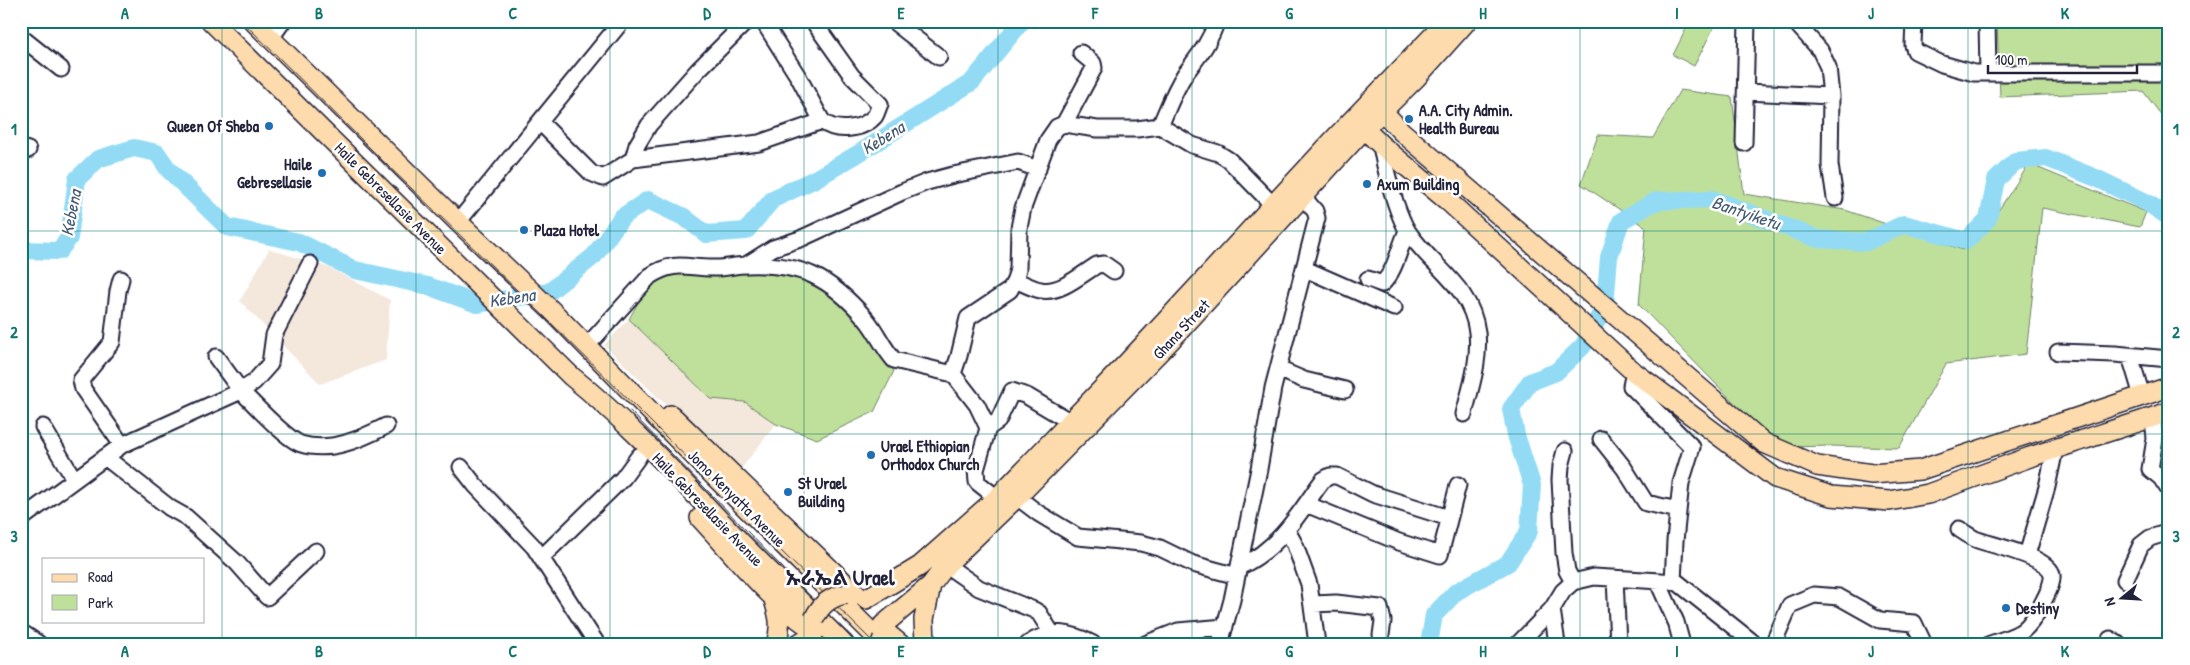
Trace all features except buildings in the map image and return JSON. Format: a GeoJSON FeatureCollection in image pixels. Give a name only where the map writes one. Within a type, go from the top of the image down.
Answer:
{"type":"FeatureCollection","features":[{"type":"Feature","properties":{"kind":"main road","name":"Haile Gebresellasie Avenue"},"geometry":{"type":"LineString","coordinates":[[210,21],[571,376],[666,465],[761,564],[844,644]]}},
{"type":"Feature","properties":{"kind":"main road","name":"Haile Gebresellasie Avenue"},"geometry":{"type":"LineString","coordinates":[[253,21],[458,222],[554,313]]}},
{"type":"Feature","properties":{"kind":"main road","name":"Ghana Street"},"geometry":{"type":"LineString","coordinates":[[1410,72],[1447,21]]}},
{"type":"Feature","properties":{"kind":"main road","name":"Ghana Street"},"geometry":{"type":"LineString","coordinates":[[811,634],[819,608],[826,601],[836,596],[856,596],[920,566],[996,498],[1126,364],[1274,205],[1359,124],[1410,72],[1467,21]]}},
{"type":"Feature","properties":{"kind":"main road"},"geometry":{"type":"LineString","coordinates":[[1377,105],[1401,131],[1764,443],[1817,466],[1872,474],[1920,470],[2169,387]]}},
{"type":"Feature","properties":{"kind":"main road","name":"Ghana Street"},"geometry":{"type":"LineString","coordinates":[[885,637],[946,565],[1017,497],[1169,342],[1303,197],[1359,124]]}},
{"type":"Feature","properties":{"kind":"main road"},"geometry":{"type":"LineString","coordinates":[[1359,124],[1381,146],[1449,202],[1634,372],[1775,478],[1831,496],[1889,501],[1928,494],[2161,414]]}},
{"type":"Feature","properties":{"kind":"main road"},"geometry":{"type":"LineString","coordinates":[[1449,202],[1486,204]]}},
{"type":"Feature","properties":{"kind":"main road"},"geometry":{"type":"LineString","coordinates":[[1537,248],[1553,296]]}},
{"type":"Feature","properties":{"kind":"main road","name":"Jomo Kenyatta Avenue"},"geometry":{"type":"LineString","coordinates":[[554,313],[699,460],[885,637]]}},
{"type":"Feature","properties":{"kind":"main road"},"geometry":{"type":"LineString","coordinates":[[590,348],[614,358],[856,596],[877,610],[885,637]]}},
{"type":"Feature","properties":{"kind":"main road","name":"Haile Gebresellasie Avenue"},"geometry":{"type":"LineString","coordinates":[[571,376],[582,399],[591,411],[639,456],[811,634]]}},
{"type":"Feature","properties":{"kind":"main road"},"geometry":{"type":"LineString","coordinates":[[925,644],[924,619],[930,586]]}},
{"type":"Feature","properties":{"kind":"main road"},"geometry":{"type":"LineString","coordinates":[[773,596],[780,618],[781,630],[776,644]]}},
{"type":"Feature","properties":{"kind":"street"},"geometry":{"type":"LineString","coordinates":[[270,38],[283,21]]}},
{"type":"Feature","properties":{"kind":"street"},"geometry":{"type":"LineString","coordinates":[[633,159],[637,145],[649,125],[698,70],[747,21]]}},
{"type":"Feature","properties":{"kind":"street"},"geometry":{"type":"LineString","coordinates":[[763,21],[799,78],[822,121],[830,128],[848,129],[874,117],[880,104],[852,76],[817,22]]}},
{"type":"Feature","properties":{"kind":"street"},"geometry":{"type":"LineString","coordinates":[[893,21],[939,57]]}},
{"type":"Feature","properties":{"kind":"street"},"geometry":{"type":"LineString","coordinates":[[1160,126],[1173,96],[1186,74],[1206,47],[1217,21]]}},
{"type":"Feature","properties":{"kind":"street"},"geometry":{"type":"LineString","coordinates":[[1744,143],[1747,21]]}},
{"type":"Feature","properties":{"kind":"street"},"geometry":{"type":"LineString","coordinates":[[1794,21],[1820,50],[1828,67],[1831,96],[1830,165],[1835,198]]}},
{"type":"Feature","properties":{"kind":"street"},"geometry":{"type":"LineString","coordinates":[[1914,21],[1913,45],[1916,51],[1942,64],[1974,73],[2169,74]]}},
{"type":"Feature","properties":{"kind":"street"},"geometry":{"type":"LineString","coordinates":[[1987,21],[1988,73]]}},
{"type":"Feature","properties":{"kind":"street"},"geometry":{"type":"LineString","coordinates":[[458,222],[540,122],[617,23]]}},
{"type":"Feature","properties":{"kind":"street"},"geometry":{"type":"LineString","coordinates":[[21,37],[61,69]]}},
{"type":"Feature","properties":{"kind":"street"},"geometry":{"type":"LineString","coordinates":[[1064,124],[1094,68],[1092,63],[1081,53]]}},
{"type":"Feature","properties":{"kind":"street"},"geometry":{"type":"LineString","coordinates":[[1746,92],[1831,96]]}},
{"type":"Feature","properties":{"kind":"street"},"geometry":{"type":"LineString","coordinates":[[540,122],[591,173],[604,178],[633,159],[758,143],[822,121]]}},
{"type":"Feature","properties":{"kind":"street"},"geometry":{"type":"LineString","coordinates":[[953,374],[968,318],[1010,290],[1016,280],[1019,228],[1023,208],[1052,131],[1057,126],[1064,124],[1097,129],[1137,129],[1160,126],[1192,144],[1218,153],[1229,160],[1274,205]]}},
{"type":"Feature","properties":{"kind":"street"},"geometry":{"type":"LineString","coordinates":[[1381,146],[1385,168],[1407,230],[1429,257],[1462,290],[1477,330],[1476,368],[1464,414]]}},
{"type":"Feature","properties":{"kind":"street"},"geometry":{"type":"LineString","coordinates":[[746,265],[773,248],[800,239],[927,182],[953,174],[1018,162],[1038,169]]}},
{"type":"Feature","properties":{"kind":"street"},"geometry":{"type":"LineString","coordinates":[[1220,644],[1238,571],[1278,369],[1317,218],[1315,211],[1303,197]]}},
{"type":"Feature","properties":{"kind":"street"},"geometry":{"type":"LineString","coordinates":[[1368,279],[1382,284],[1386,280],[1407,230]]}},
{"type":"Feature","properties":{"kind":"street"},"geometry":{"type":"LineString","coordinates":[[21,519],[122,446],[241,391],[254,382],[270,364],[274,335],[310,264]]}},
{"type":"Feature","properties":{"kind":"street"},"geometry":{"type":"LineString","coordinates":[[1016,280],[1040,290],[1049,291],[1058,288],[1097,265],[1104,264],[1114,271]]}},
{"type":"Feature","properties":{"kind":"street"},"geometry":{"type":"LineString","coordinates":[[590,348],[650,276],[672,265],[716,268],[746,265],[783,266],[802,269],[818,277],[848,300],[867,320],[894,360],[953,374],[977,405],[988,428]]}},
{"type":"Feature","properties":{"kind":"street"},"geometry":{"type":"LineString","coordinates":[[1305,269],[1394,308]]}},
{"type":"Feature","properties":{"kind":"street"},"geometry":{"type":"LineString","coordinates":[[121,279],[112,342],[81,380],[83,389],[122,446]]}},
{"type":"Feature","properties":{"kind":"street"},"geometry":{"type":"LineString","coordinates":[[2058,352],[2169,359]]}},
{"type":"Feature","properties":{"kind":"street"},"geometry":{"type":"LineString","coordinates":[[2130,356],[2142,396]]}},
{"type":"Feature","properties":{"kind":"street"},"geometry":{"type":"LineString","coordinates":[[216,357],[241,391],[278,426],[301,444],[325,446],[349,444],[386,426]]}},
{"type":"Feature","properties":{"kind":"street"},"geometry":{"type":"LineString","coordinates":[[1278,369],[1304,380],[1345,390]]}},
{"type":"Feature","properties":{"kind":"street"},"geometry":{"type":"LineString","coordinates":[[1634,372],[1632,386],[1692,447],[1681,483],[1666,582],[1682,644]]}},
{"type":"Feature","properties":{"kind":"street"},"geometry":{"type":"LineString","coordinates":[[996,498],[980,485],[976,478],[978,458],[988,428],[998,421],[1012,391],[1027,396],[1069,421]]}},
{"type":"Feature","properties":{"kind":"street"},"geometry":{"type":"LineString","coordinates":[[2161,414],[2154,439],[2150,469],[2161,478],[2169,490]]}},
{"type":"Feature","properties":{"kind":"street"},"geometry":{"type":"LineString","coordinates":[[43,427],[74,479]]}},
{"type":"Feature","properties":{"kind":"street"},"geometry":{"type":"LineString","coordinates":[[1601,440],[1624,468],[1646,503],[1678,510]]}},
{"type":"Feature","properties":{"kind":"street"},"geometry":{"type":"LineString","coordinates":[[2027,555],[2047,487],[2055,449]]}},
{"type":"Feature","properties":{"kind":"street"},"geometry":{"type":"LineString","coordinates":[[1565,451],[1560,466],[1564,554],[1567,571],[1573,582]]}},
{"type":"Feature","properties":{"kind":"street"},"geometry":{"type":"LineString","coordinates":[[542,558],[623,478],[639,456]]}},
{"type":"Feature","properties":{"kind":"street"},"geometry":{"type":"LineString","coordinates":[[105,457],[170,508],[186,517],[237,563],[267,597],[316,552]]}},
{"type":"Feature","properties":{"kind":"street"},"geometry":{"type":"LineString","coordinates":[[461,467],[475,485],[542,558],[597,644]]}},
{"type":"Feature","properties":{"kind":"street"},"geometry":{"type":"LineString","coordinates":[[1017,497],[1038,514],[1078,537],[1141,542],[1160,548],[1193,564],[1238,571],[1258,558],[1286,530],[1323,480],[1330,476],[1337,476],[1374,494],[1450,518]]}},
{"type":"Feature","properties":{"kind":"street"},"geometry":{"type":"LineString","coordinates":[[1306,504],[1399,542],[1440,555],[1458,485]]}},
{"type":"Feature","properties":{"kind":"street"},"geometry":{"type":"LineString","coordinates":[[1959,529],[1973,538],[2027,555],[2050,568],[2052,574],[2048,590],[2028,628],[2016,636],[1990,644]]}},
{"type":"Feature","properties":{"kind":"street"},"geometry":{"type":"LineString","coordinates":[[1286,530],[1295,545],[1309,584],[1317,644]]}},
{"type":"Feature","properties":{"kind":"street"},"geometry":{"type":"LineString","coordinates":[[2125,580],[2140,545],[2150,538],[2169,532]]}},
{"type":"Feature","properties":{"kind":"street"},"geometry":{"type":"LineString","coordinates":[[946,565],[979,588],[1034,610],[1039,614],[1051,632]]}},
{"type":"Feature","properties":{"kind":"street"},"geometry":{"type":"LineString","coordinates":[[1518,644],[1552,609],[1563,592],[1573,582],[1594,576],[1681,585],[1755,644]]}},
{"type":"Feature","properties":{"kind":"street"},"geometry":{"type":"LineString","coordinates":[[1615,578],[1618,644]]}},
{"type":"Feature","properties":{"kind":"street"},"geometry":{"type":"LineString","coordinates":[[1773,644],[1790,605],[1814,595],[1839,597],[1880,620],[1914,623],[1924,644]]}},
{"type":"Feature","properties":{"kind":"street"},"geometry":{"type":"LineString","coordinates":[[1313,604],[1336,603],[1380,608],[1383,621],[1381,635]]}},
{"type":"Feature","properties":{"kind":"street"},"geometry":{"type":"LineString","coordinates":[[1552,609],[1558,644]]}},
{"type":"Feature","properties":{"kind":"street"},"geometry":{"type":"LineString","coordinates":[[1145,644],[1178,631],[1225,627]]}},
{"type":"Feature","properties":{"kind":"street"},"geometry":{"type":"LineString","coordinates":[[21,632],[39,644]]}},
{"type":"Feature","properties":{"kind":"street"},"geometry":{"type":"LineString","coordinates":[[1028,644],[1051,632],[1076,637],[1093,644]]}},
{"type":"Feature","properties":{"kind":"shaded area"},"geometry":{"type":"Polygon","coordinates":[[[269,249],[330,268],[390,300],[386,360],[320,384],[240,301],[269,249]]]}},
{"type":"Feature","properties":{"kind":"shaded area"},"geometry":{"type":"Polygon","coordinates":[[[629,319],[711,399],[745,402],[776,424],[737,474],[604,345],[629,319]]]}},
{"type":"Feature","properties":{"kind":"green space"},"geometry":{"type":"Polygon","coordinates":[[[1690,21],[1702,21],[1714,27],[1694,66],[1673,55],[1690,21]]]}},
{"type":"Feature","properties":{"kind":"green space"},"geometry":{"type":"Polygon","coordinates":[[[1997,21],[2169,21],[2169,111],[2162,116],[2143,91],[2000,97],[1997,21]]]}},
{"type":"Feature","properties":{"kind":"green space"},"geometry":{"type":"Polygon","coordinates":[[[1680,90],[1732,97],[1744,194],[1845,210],[1963,250],[1994,217],[2029,164],[2146,212],[2140,227],[2042,208],[2026,354],[1946,364],[1899,448],[1786,447],[1749,418],[1639,305],[1646,227],[1581,184],[1598,135],[1653,138],[1680,90]]]}},
{"type":"Feature","properties":{"kind":"green space"},"geometry":{"type":"Polygon","coordinates":[[[782,270],[814,278],[845,301],[894,371],[874,412],[817,439],[776,424],[745,402],[711,399],[629,319],[639,301],[654,281],[674,272],[711,275],[782,270]]]}},
{"type":"Feature","properties":{"kind":"waterway","name":"Kebena"},"geometry":{"type":"LineString","coordinates":[[21,250],[59,251],[69,238],[77,179],[98,159],[134,148],[157,153],[168,169],[227,227],[299,242],[355,270],[428,286],[477,304],[549,292],[594,256],[622,217],[648,200],[684,217],[706,234],[746,231],[773,199],[815,179],[856,155],[972,82],[1022,21]]}},
{"type":"Feature","properties":{"kind":"waterway","name":"Bantyiketu"},"geometry":{"type":"LineString","coordinates":[[1429,644],[1434,615],[1456,592],[1508,563],[1529,531],[1532,485],[1516,435],[1511,409],[1530,382],[1556,372],[1583,346],[1605,306],[1609,257],[1621,221],[1656,201],[1712,199],[1818,239],[1866,242],[1904,224],[1966,241],[1988,219],[1996,180],[2016,161],[2046,158],[2096,178],[2146,202],[2169,217]]}},
{"type":"Feature","properties":{"kind":"tram line"},"geometry":{"type":"LineString","coordinates":[[242,21],[384,162],[546,318],[875,644]]}},
{"type":"Feature","properties":{"kind":"tram line"},"geometry":{"type":"LineString","coordinates":[[630,411],[857,644]]}},
{"type":"Feature","properties":{"kind":"place","name":"A.A. City Admin. Health Bureau"},"geometry":{"type":"Point","coordinates":[1409,119]}},
{"type":"Feature","properties":{"kind":"place","name":"Queen Of Sheba"},"geometry":{"type":"Point","coordinates":[269,126]}},
{"type":"Feature","properties":{"kind":"place","name":"Haile Gebresellasie"},"geometry":{"type":"Point","coordinates":[322,173]}},
{"type":"Feature","properties":{"kind":"place","name":"Axum Building"},"geometry":{"type":"Point","coordinates":[1367,184]}},
{"type":"Feature","properties":{"kind":"place","name":"Plaza Hotel"},"geometry":{"type":"Point","coordinates":[524,230]}},
{"type":"Feature","properties":{"kind":"place","name":"Urael Ethiopian Orthodox Church"},"geometry":{"type":"Point","coordinates":[871,455]}},
{"type":"Feature","properties":{"kind":"place","name":"St Urael Building"},"geometry":{"type":"Point","coordinates":[788,492]}},
{"type":"Feature","properties":{"kind":"place","name":"Destiny"},"geometry":{"type":"Point","coordinates":[2006,608]}},
{"type":"Feature","properties":{"kind":"district","name":"ኡራኤል Urael"},"geometry":{"type":"Point","coordinates":[840,578]}}]}
